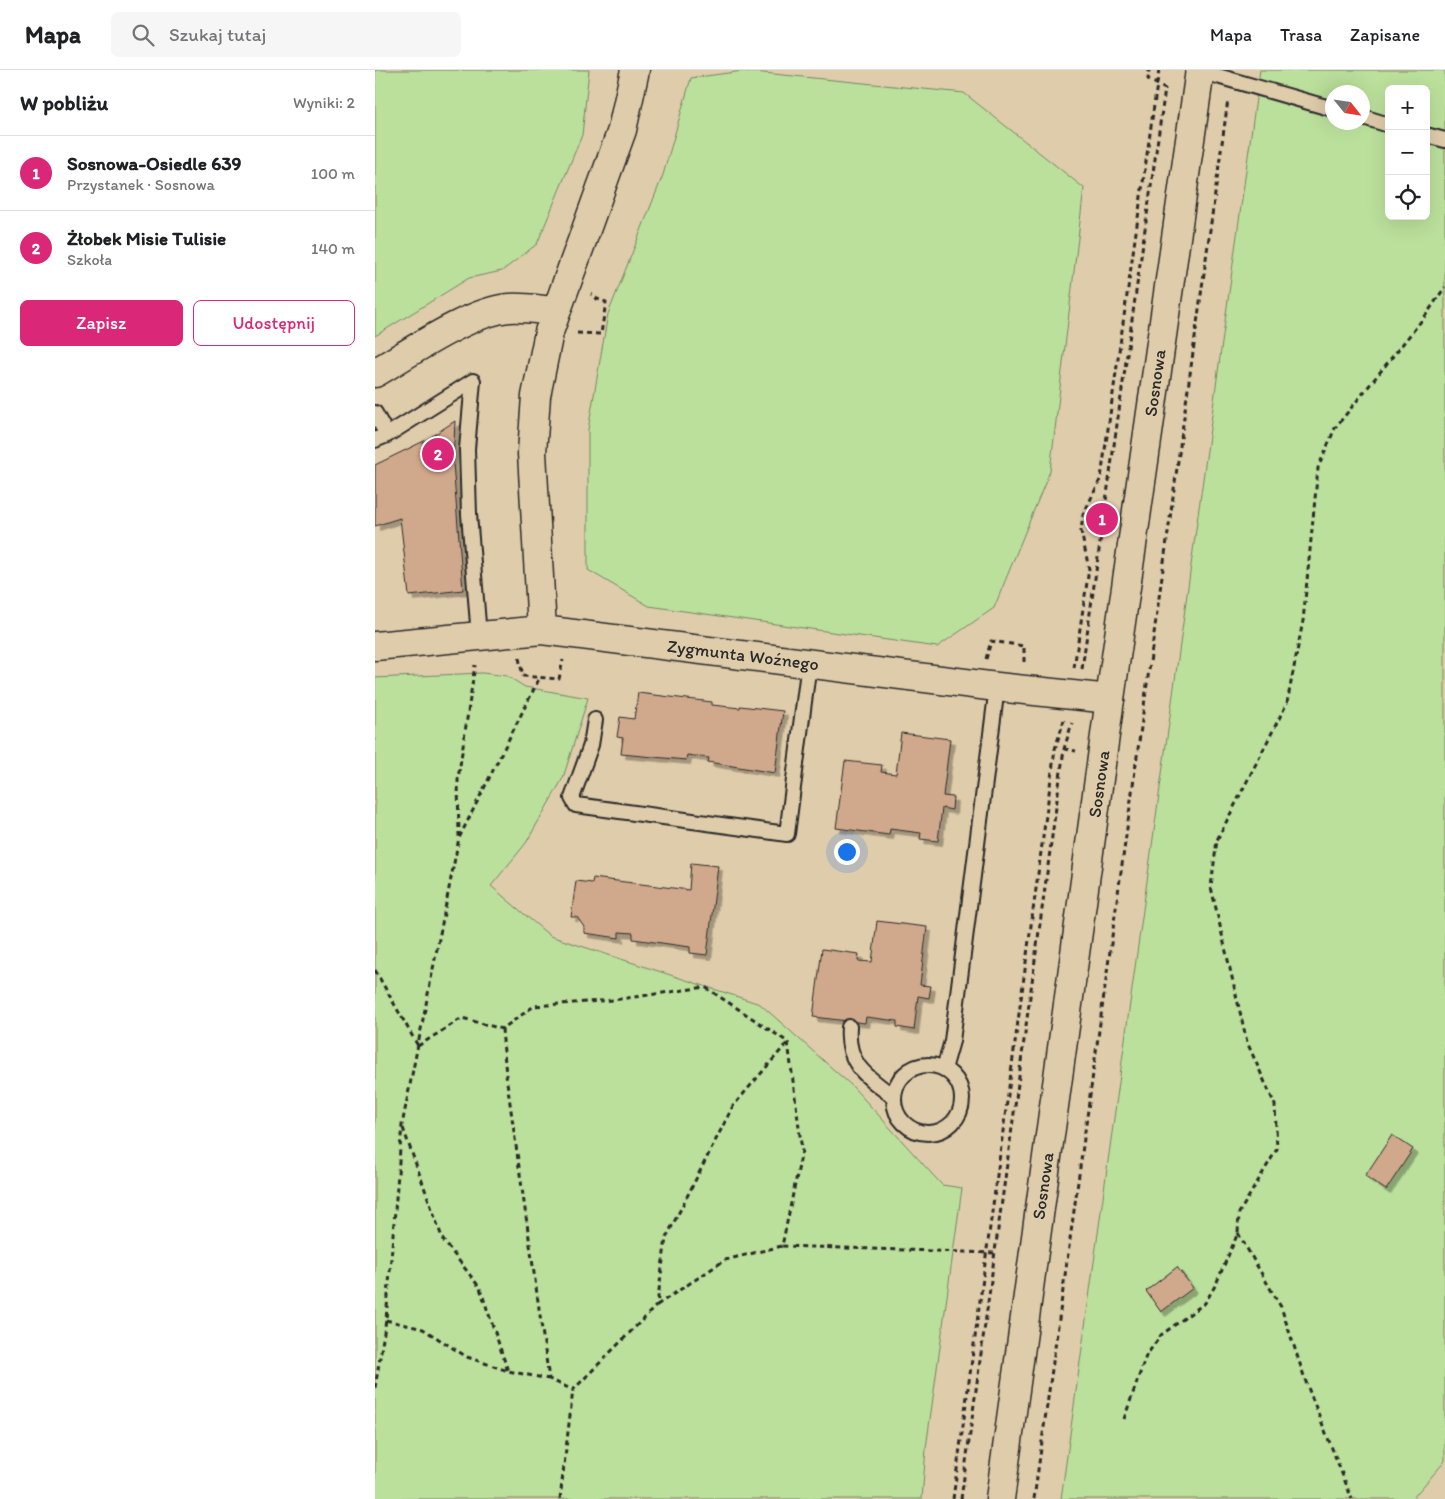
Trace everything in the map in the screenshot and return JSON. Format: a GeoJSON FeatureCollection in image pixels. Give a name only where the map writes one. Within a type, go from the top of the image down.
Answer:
{"type":"FeatureCollection","features":[{"type":"Feature","properties":{"kind":"street"},"geometry":{"type":"LineString","coordinates":[[542,630],[532,453],[536,396],[549,332],[601,193],[622,130],[635,70]]}},
{"type":"Feature","properties":{"kind":"street","name":"Sosnowa"},"geometry":{"type":"LineString","coordinates":[[1000,1499],[1197,70]]}},
{"type":"Feature","properties":{"kind":"street"},"geometry":{"type":"LineString","coordinates":[[375,373],[453,327],[480,316],[509,308],[556,311]]}},
{"type":"Feature","properties":{"kind":"street","name":"Zygmunta Woźnego"},"geometry":{"type":"LineString","coordinates":[[375,646],[477,649],[542,630],[997,687],[1070,693],[1110,699]]}},
{"type":"Feature","properties":{"kind":"lane"},"geometry":{"type":"LineString","coordinates":[[1197,70],[1325,107]]}},
{"type":"Feature","properties":{"kind":"lane"},"geometry":{"type":"LineString","coordinates":[[1370,119],[1385,123]]}},
{"type":"Feature","properties":{"kind":"lane"},"geometry":{"type":"LineString","coordinates":[[1430,136],[1445,140]]}},
{"type":"Feature","properties":{"kind":"lane"},"geometry":{"type":"LineString","coordinates":[[375,413],[381,437],[473,381],[467,449],[477,649]]}},
{"type":"Feature","properties":{"kind":"lane"},"geometry":{"type":"LineString","coordinates":[[595,720],[591,745],[572,798],[576,805],[787,834],[809,663]]}},
{"type":"Feature","properties":{"kind":"lane"},"geometry":{"type":"LineString","coordinates":[[944,1068],[952,1041],[997,687]]}},
{"type":"Feature","properties":{"kind":"lane"},"geometry":{"type":"LineString","coordinates":[[849,1027],[848,1044],[852,1059],[873,1082],[894,1097]]}},
{"type":"Feature","properties":{"kind":"lane"},"geometry":{"type":"LineString","coordinates":[[931,1065],[944,1068],[955,1076],[962,1089],[963,1102],[959,1115],[951,1126],[939,1133],[926,1134],[913,1131],[899,1116],[894,1097],[897,1084],[906,1073],[918,1066],[931,1065]]}},
{"type":"Feature","properties":{"kind":"path"},"geometry":{"type":"LineString","coordinates":[[961,1499],[1064,749],[1074,716],[1070,693],[1082,670],[1165,89],[1148,80],[1149,70]]}},
{"type":"Feature","properties":{"kind":"path"},"geometry":{"type":"LineString","coordinates":[[953,1499],[1055,749],[1070,693],[1089,569],[1081,530],[1083,515],[1101,478],[1159,70]]}},
{"type":"Feature","properties":{"kind":"path"},"geometry":{"type":"LineString","coordinates":[[1034,1499],[1231,80]]}},
{"type":"Feature","properties":{"kind":"path"},"geometry":{"type":"LineString","coordinates":[[571,338],[586,332],[601,334],[606,302],[597,299],[587,288]]}},
{"type":"Feature","properties":{"kind":"path"},"geometry":{"type":"LineString","coordinates":[[1124,1419],[1146,1356],[1161,1335],[1205,1302],[1216,1284],[1238,1233],[1239,1214],[1277,1149],[1275,1105],[1247,1042],[1211,887],[1217,840],[1287,703],[1303,621],[1318,468],[1335,428],[1426,315],[1445,288]]}},
{"type":"Feature","properties":{"kind":"path"},"geometry":{"type":"LineString","coordinates":[[979,665],[986,659],[991,641],[1024,646],[1022,656],[1025,664]]}},
{"type":"Feature","properties":{"kind":"path"},"geometry":{"type":"LineString","coordinates":[[375,1388],[386,1320],[402,1125],[459,838],[458,780],[477,649]]}},
{"type":"Feature","properties":{"kind":"path"},"geometry":{"type":"LineString","coordinates":[[459,838],[540,677]]}},
{"type":"Feature","properties":{"kind":"path"},"geometry":{"type":"LineString","coordinates":[[375,970],[418,1046]]}},
{"type":"Feature","properties":{"kind":"path"},"geometry":{"type":"LineString","coordinates":[[502,1029],[534,1006],[613,1000],[705,986],[788,1042],[803,1151],[782,1246]]}},
{"type":"Feature","properties":{"kind":"path"},"geometry":{"type":"LineString","coordinates":[[418,1046],[462,1018],[502,1029]]}},
{"type":"Feature","properties":{"kind":"path"},"geometry":{"type":"LineString","coordinates":[[502,1029],[506,1075],[549,1379]]}},
{"type":"Feature","properties":{"kind":"path"},"geometry":{"type":"LineString","coordinates":[[657,1305],[666,1238],[733,1106],[788,1042]]}},
{"type":"Feature","properties":{"kind":"path"},"geometry":{"type":"LineString","coordinates":[[402,1125],[443,1240],[480,1288],[508,1371]]}},
{"type":"Feature","properties":{"kind":"path"},"geometry":{"type":"LineString","coordinates":[[1238,1233],[1281,1306],[1307,1385],[1352,1499]]}},
{"type":"Feature","properties":{"kind":"path"},"geometry":{"type":"LineString","coordinates":[[560,1499],[573,1390],[657,1305],[725,1260],[782,1246],[995,1253]]}},
{"type":"Feature","properties":{"kind":"path"},"geometry":{"type":"LineString","coordinates":[[386,1320],[423,1329],[467,1357],[508,1371],[549,1379],[573,1390]]}},
{"type":"Feature","properties":{"kind":"green space"},"geometry":{"type":"Polygon","coordinates":[[[375,70],[589,70],[582,135],[537,244],[502,271],[469,278],[375,336],[375,70]]]}},
{"type":"Feature","properties":{"kind":"green space"},"geometry":{"type":"Polygon","coordinates":[[[1260,70],[1445,70],[1445,1461],[1412,1499],[1061,1499],[1260,70]]]}},
{"type":"Feature","properties":{"kind":"green space"},"geometry":{"type":"Polygon","coordinates":[[[743,71],[964,93],[1084,188],[1050,471],[994,608],[937,647],[649,606],[588,570],[588,430],[608,314],[663,175],[691,78],[743,71]]]}},
{"type":"Feature","properties":{"kind":"green space"},"geometry":{"type":"Polygon","coordinates":[[[482,673],[507,676],[525,687],[588,698],[563,778],[526,843],[491,886],[550,936],[760,1004],[852,1086],[942,1185],[962,1188],[926,1448],[922,1499],[375,1499],[375,678],[482,673]]]}},
{"type":"Feature","properties":{"kind":"building"},"geometry":{"type":"Polygon","coordinates":[[[455,421],[453,463],[463,590],[409,596],[400,518],[375,526],[375,465],[426,440],[455,421]]]}},
{"type":"Feature","properties":{"kind":"building"},"geometry":{"type":"Polygon","coordinates":[[[638,693],[712,702],[712,705],[783,711],[775,773],[708,762],[709,758],[687,755],[686,760],[621,754],[623,738],[617,737],[620,717],[634,719],[638,693]]]}},
{"type":"Feature","properties":{"kind":"building"},"geometry":{"type":"Polygon","coordinates":[[[901,733],[950,739],[943,796],[953,797],[952,810],[942,808],[938,841],[920,839],[921,833],[890,829],[889,835],[836,828],[845,761],[882,765],[881,772],[896,774],[901,733]]]}},
{"type":"Feature","properties":{"kind":"building"},"geometry":{"type":"Polygon","coordinates":[[[691,863],[718,866],[707,955],[690,953],[690,947],[633,939],[633,933],[619,932],[619,938],[584,933],[584,927],[577,917],[571,917],[576,881],[592,883],[593,878],[689,890],[691,863]]]}},
{"type":"Feature","properties":{"kind":"building"},"geometry":{"type":"Polygon","coordinates":[[[877,921],[927,927],[920,985],[931,986],[929,998],[918,996],[914,1030],[897,1027],[897,1021],[866,1017],[865,1023],[813,1017],[822,949],[859,954],[858,961],[872,962],[877,921]]]}},
{"type":"Feature","properties":{"kind":"building"},"geometry":{"type":"Polygon","coordinates":[[[1392,1135],[1413,1149],[1386,1190],[1365,1176],[1392,1135]]]}},
{"type":"Feature","properties":{"kind":"building"},"geometry":{"type":"Polygon","coordinates":[[[1177,1267],[1193,1288],[1161,1312],[1146,1291],[1177,1267]]]}},
{"type":"Feature","properties":{"kind":"place","name":"Żłobek Misie Tulisie"},"geometry":{"type":"Point","coordinates":[438,454]}},
{"type":"Feature","properties":{"kind":"place","name":"Sosnowa-Osiedle 639"},"geometry":{"type":"Point","coordinates":[1102,519]}}]}
